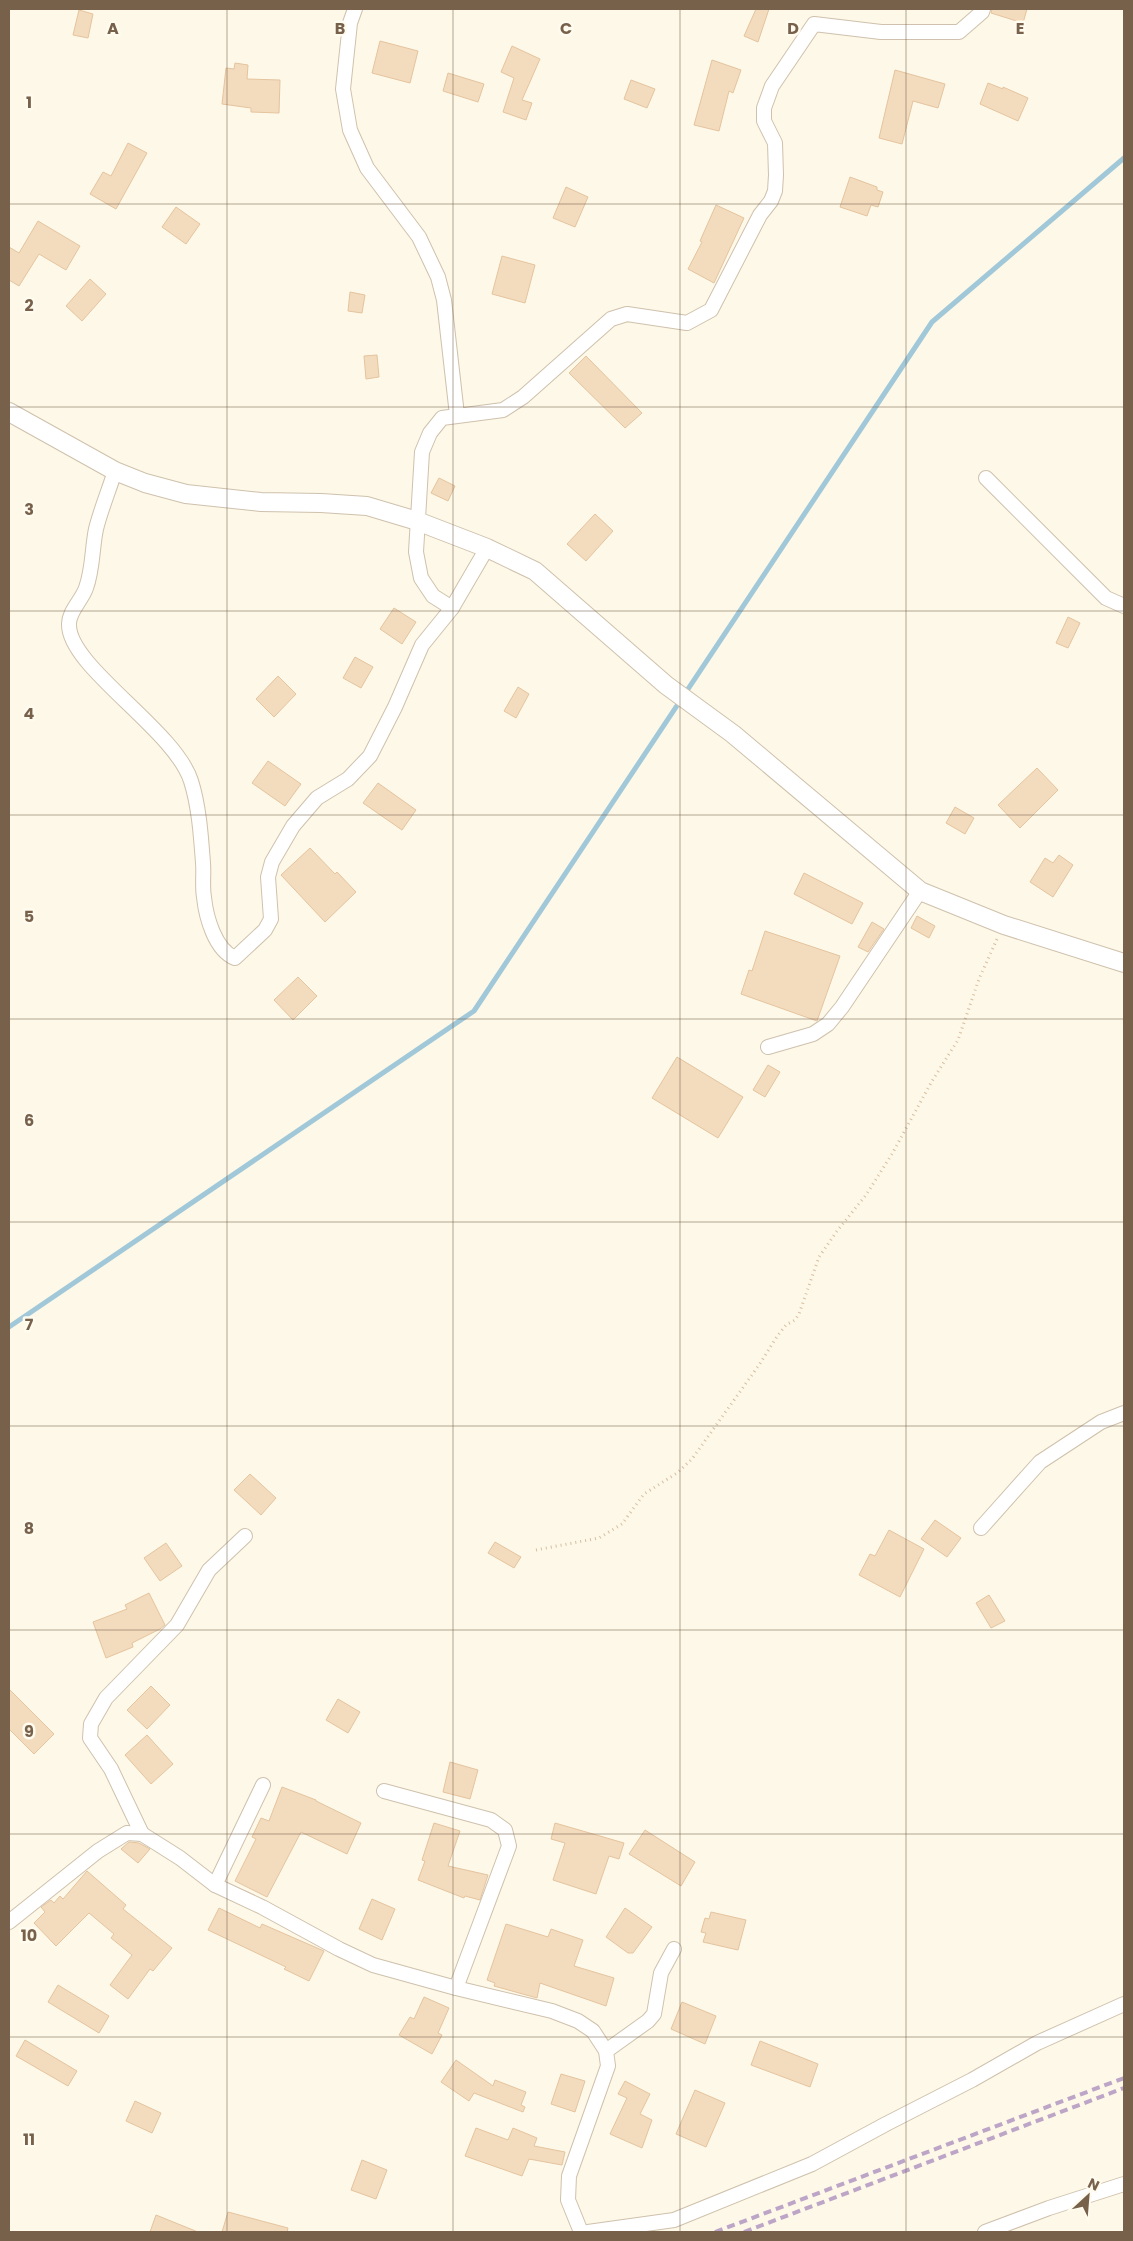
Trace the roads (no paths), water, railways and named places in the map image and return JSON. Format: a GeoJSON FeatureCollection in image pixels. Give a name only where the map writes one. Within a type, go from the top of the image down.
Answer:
{"type":"FeatureCollection","features":[{"type":"Feature","properties":{"kind":"street"},"geometry":{"type":"LineString","coordinates":[[354,9],[350,23],[344,90],[350,130],[367,168],[419,237],[438,278],[444,300],[457,415]]}},
{"type":"Feature","properties":{"kind":"street"},"geometry":{"type":"LineString","coordinates":[[452,608],[433,596],[421,578],[416,552],[422,452],[430,433],[442,418],[503,410],[523,397],[611,319],[627,314],[687,323],[711,310],[760,215],[771,201],[775,192],[774,143],[764,121],[764,108],[772,86],[788,59],[814,24],[881,32],[959,32],[983,9]]}},
{"type":"Feature","properties":{"kind":"street"},"geometry":{"type":"LineString","coordinates":[[9,412],[115,471],[145,483],[186,494],[261,502],[367,506],[417,521],[487,548],[535,571],[667,686],[733,734],[920,891],[1004,925],[1124,963]]}},
{"type":"Feature","properties":{"kind":"street"},"geometry":{"type":"LineString","coordinates":[[115,471],[96,529],[86,588],[71,615],[68,625],[72,639],[85,659],[161,736],[182,762],[191,781],[198,820],[203,864],[203,896],[208,918],[220,945],[229,955],[235,958],[265,930],[271,919],[268,877],[272,862],[293,826],[317,798],[348,779],[370,756],[422,645],[452,608],[487,548]]}},
{"type":"Feature","properties":{"kind":"street"},"geometry":{"type":"LineString","coordinates":[[986,478],[1106,598],[1124,606]]}},
{"type":"Feature","properties":{"kind":"street"},"geometry":{"type":"LineString","coordinates":[[768,1047],[813,1034],[828,1024],[842,1007],[920,891]]}},
{"type":"Feature","properties":{"kind":"street"},"geometry":{"type":"LineString","coordinates":[[981,1528],[1040,1462],[1101,1422],[1124,1413]]}},
{"type":"Feature","properties":{"kind":"street"},"geometry":{"type":"LineString","coordinates":[[142,1834],[111,1769],[90,1738],[91,1724],[106,1698],[177,1625],[209,1570],[245,1536]]}},
{"type":"Feature","properties":{"kind":"street"},"geometry":{"type":"LineString","coordinates":[[215,1885],[263,1785]]}},
{"type":"Feature","properties":{"kind":"street"},"geometry":{"type":"LineString","coordinates":[[384,1790],[491,1820],[505,1830],[509,1846],[456,1988]]}},
{"type":"Feature","properties":{"kind":"street"},"geometry":{"type":"LineString","coordinates":[[9,1922],[98,1850],[128,1833],[142,1834],[180,1858],[215,1885],[262,1907],[373,1965],[456,1988],[552,2011],[578,2021],[593,2031],[606,2051],[608,2066],[604,2082],[569,2176],[568,2200],[581,2232]]}},
{"type":"Feature","properties":{"kind":"street"},"geometry":{"type":"LineString","coordinates":[[606,2051],[648,2021],[654,2014],[661,1972],[674,1949]]}},
{"type":"Feature","properties":{"kind":"street"},"geometry":{"type":"LineString","coordinates":[[588,2232],[674,2220],[812,2164],[972,2080],[1037,2043],[1124,2004]]}},
{"type":"Feature","properties":{"kind":"street"},"geometry":{"type":"LineString","coordinates":[[986,2232],[1049,2208],[1124,2184]]}},
{"type":"Feature","properties":{"kind":"waterway"},"geometry":{"type":"LineString","coordinates":[[9,1327],[474,1011],[932,322],[1124,158]]}},
{"type":"Feature","properties":{"kind":"railway"},"geometry":{"type":"LineString","coordinates":[[715,2232],[1124,2078]]}},
{"type":"Feature","properties":{"kind":"railway"},"geometry":{"type":"LineString","coordinates":[[744,2232],[1124,2088]]}}]}
